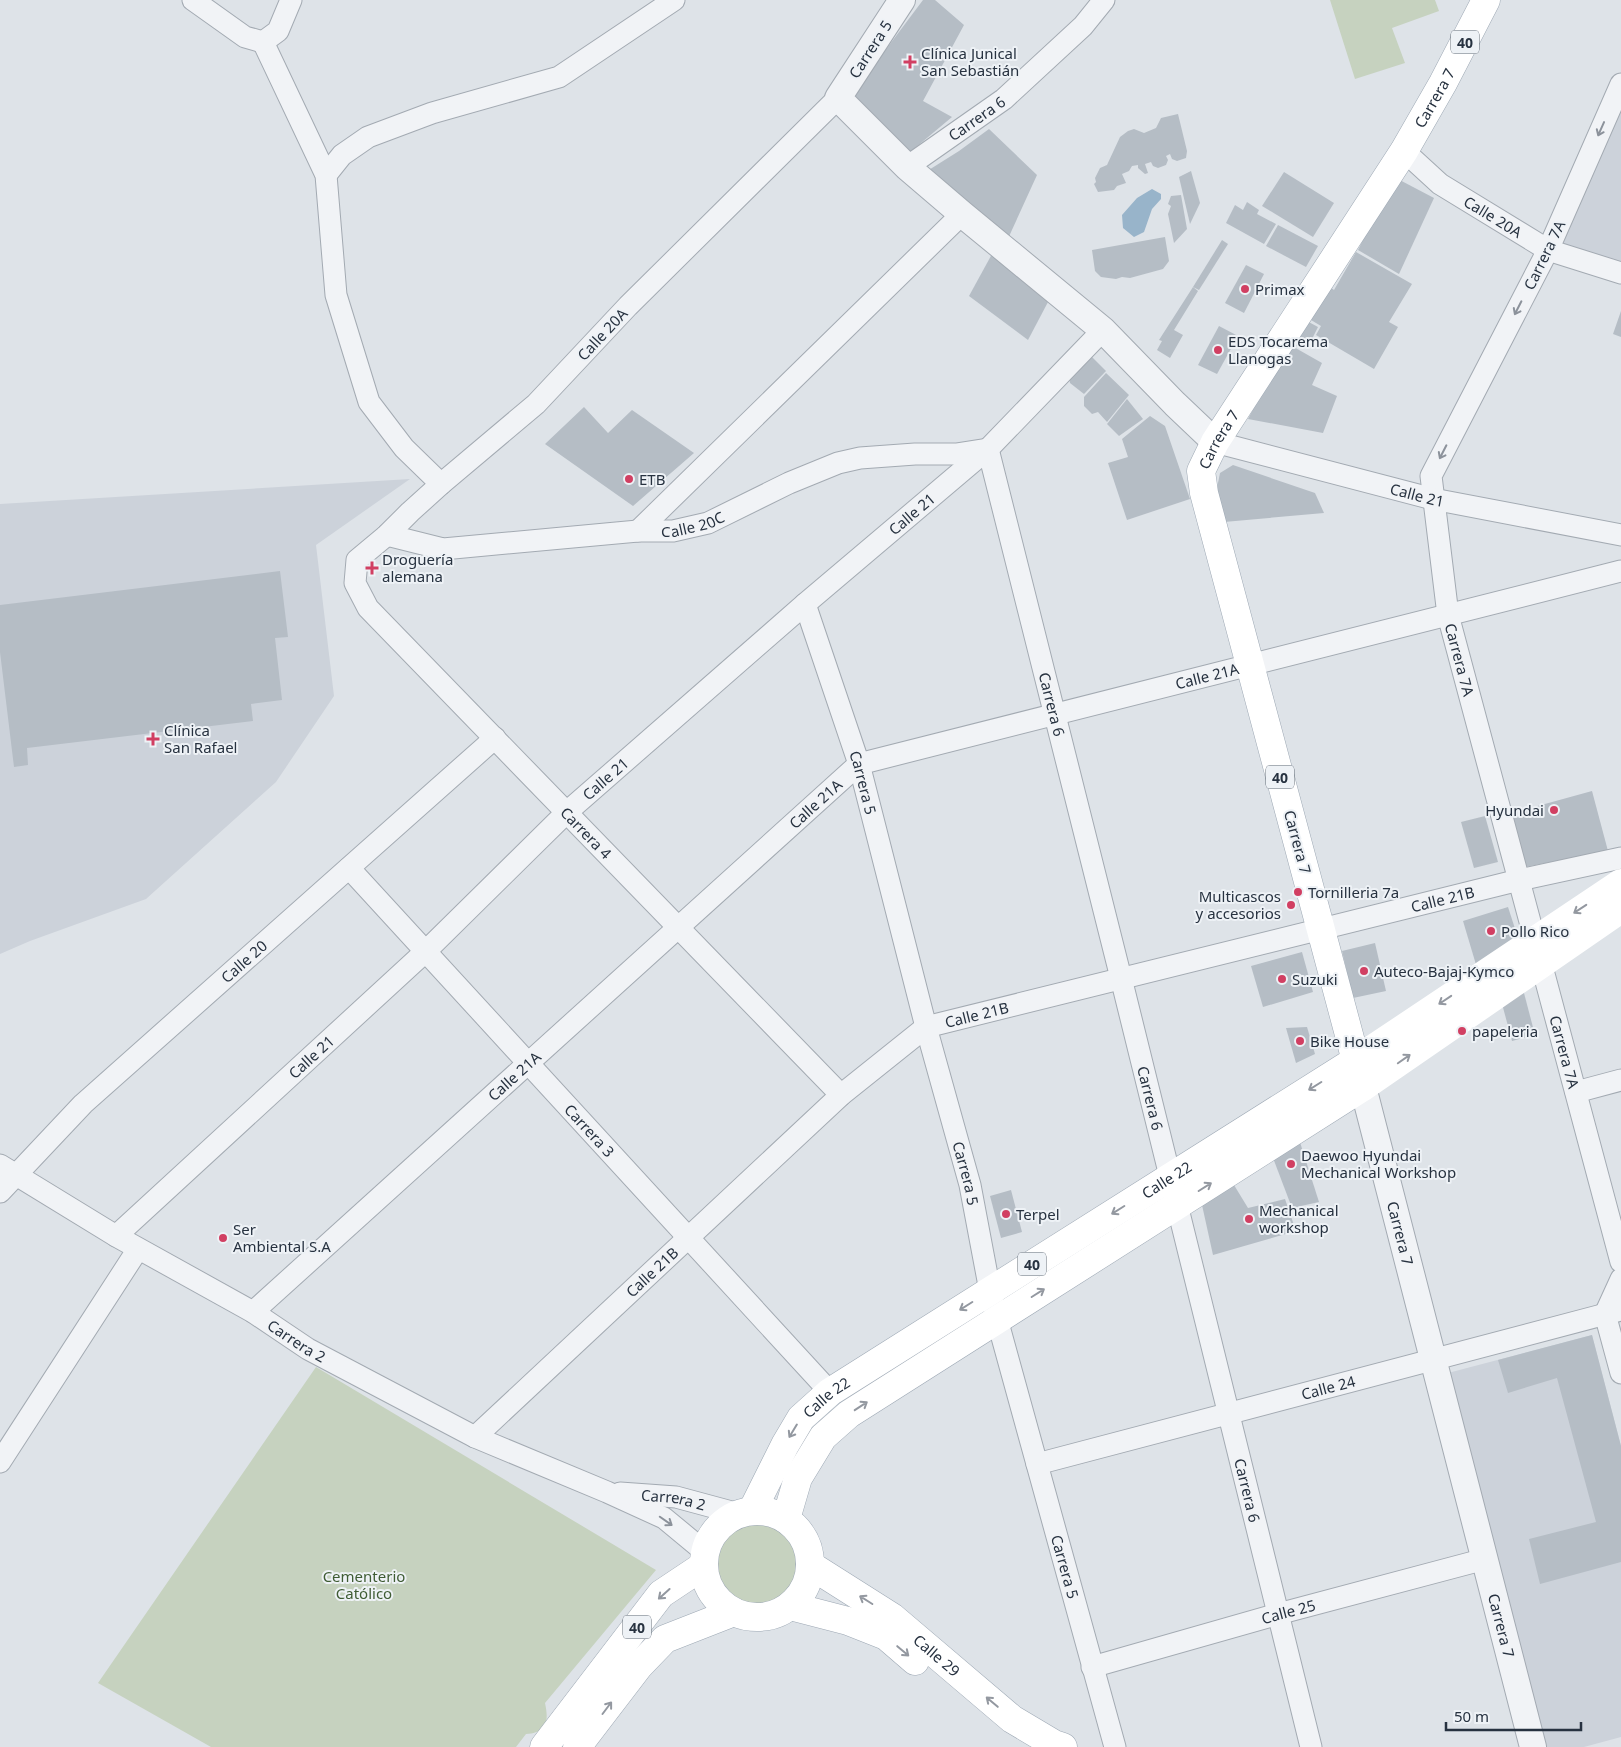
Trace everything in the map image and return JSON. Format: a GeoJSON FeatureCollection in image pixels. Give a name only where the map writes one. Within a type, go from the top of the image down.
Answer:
{"type":"FeatureCollection","features":[{"type":"Feature","properties":{"kind":"main road","name":"Carrera 7"},"geometry":{"type":"LineString","coordinates":[[1364,1087],[1204,494],[1201,471],[1215,442],[1404,151],[1444,83],[1486,0]]}},
{"type":"Feature","properties":{"kind":"main road","name":"Calle 22"},"geometry":{"type":"LineString","coordinates":[[786,1519],[798,1478],[823,1437],[849,1414],[1364,1087],[1538,951],[1621,883]]}},
{"type":"Feature","properties":{"kind":"main road","name":"Calle 22"},"geometry":{"type":"LineString","coordinates":[[746,1512],[801,1418],[830,1392],[1356,1060],[1538,951],[1621,909]]}},
{"type":"Feature","properties":{"kind":"main road"},"geometry":{"type":"LineString","coordinates":[[746,1512],[770,1512],[786,1519],[799,1531],[808,1547],[810,1565],[808,1581],[800,1594],[790,1606],[777,1613],[763,1617],[747,1616],[734,1612],[722,1605],[712,1594],[706,1580],[704,1559],[710,1539],[717,1528],[727,1520],[746,1512]]}},
{"type":"Feature","properties":{"kind":"main road","name":"40"},"geometry":{"type":"LineString","coordinates":[[544,1747],[661,1594],[704,1559]]}},
{"type":"Feature","properties":{"kind":"main road","name":"Calle 29"},"geometry":{"type":"LineString","coordinates":[[810,1565],[892,1617],[1012,1719],[1054,1744],[1063,1747]]}},
{"type":"Feature","properties":{"kind":"main road","name":"Calle 29"},"geometry":{"type":"LineString","coordinates":[[790,1606],[848,1620],[886,1636],[998,1730],[1027,1747]]}},
{"type":"Feature","properties":{"kind":"main road","name":"40"},"geometry":{"type":"LineString","coordinates":[[577,1747],[639,1666],[665,1638],[734,1612]]}},
{"type":"Feature","properties":{"kind":"street"},"geometry":{"type":"LineString","coordinates":[[192,0],[245,37],[263,42],[326,175],[336,295],[369,402],[404,448],[441,484]]}},
{"type":"Feature","properties":{"kind":"street"},"geometry":{"type":"LineString","coordinates":[[263,42],[278,31],[291,0]]}},
{"type":"Feature","properties":{"kind":"street"},"geometry":{"type":"LineString","coordinates":[[326,175],[342,156],[368,137],[432,112],[559,77],[674,0]]}},
{"type":"Feature","properties":{"kind":"street","name":"Carrera 5"},"geometry":{"type":"LineString","coordinates":[[838,98],[902,0]]}},
{"type":"Feature","properties":{"kind":"street","name":"Carrera 6"},"geometry":{"type":"LineString","coordinates":[[907,167],[1004,99],[1083,26],[1104,0]]}},
{"type":"Feature","properties":{"kind":"street","name":"Carrera 7A"},"geometry":{"type":"LineString","coordinates":[[1621,84],[1548,250],[1431,476],[1448,615],[1621,1262]]}},
{"type":"Feature","properties":{"kind":"street"},"geometry":{"type":"LineString","coordinates":[[838,98],[907,167],[1103,330],[1215,442]]}},
{"type":"Feature","properties":{"kind":"street","name":"Calle 20A"},"geometry":{"type":"LineString","coordinates":[[357,560],[387,535],[441,484],[536,404],[628,306],[838,98]]}},
{"type":"Feature","properties":{"kind":"street","name":"Calle 20A"},"geometry":{"type":"LineString","coordinates":[[1404,151],[1440,184],[1548,250],[1621,272]]}},
{"type":"Feature","properties":{"kind":"street"},"geometry":{"type":"LineString","coordinates":[[638,531],[962,214]]}},
{"type":"Feature","properties":{"kind":"street","name":"Calle 21"},"geometry":{"type":"LineString","coordinates":[[116,1236],[426,951],[567,812],[804,604],[988,449],[1103,330]]}},
{"type":"Feature","properties":{"kind":"street","name":"Calle 21"},"geometry":{"type":"LineString","coordinates":[[1215,442],[1433,499],[1621,535]]}},
{"type":"Feature","properties":{"kind":"street","name":"Carrera 6"},"geometry":{"type":"LineString","coordinates":[[988,449],[1312,1747]]}},
{"type":"Feature","properties":{"kind":"street","name":"Calle 20C"},"geometry":{"type":"LineString","coordinates":[[387,535],[443,549],[638,531],[673,531],[708,523],[789,483],[838,463],[860,458],[915,454],[956,454],[988,449]]}},
{"type":"Feature","properties":{"kind":"street","name":"Carrera 4"},"geometry":{"type":"LineString","coordinates":[[357,560],[355,583],[368,608],[841,1095]]}},
{"type":"Feature","properties":{"kind":"street","name":"Calle 21A"},"geometry":{"type":"LineString","coordinates":[[254,1312],[859,764],[1621,571]]}},
{"type":"Feature","properties":{"kind":"street","name":"Carrera 5"},"geometry":{"type":"LineString","coordinates":[[804,604],[859,764],[926,1027],[970,1185],[997,1320],[1115,1747]]}},
{"type":"Feature","properties":{"kind":"street","name":"Calle 20"},"geometry":{"type":"LineString","coordinates":[[0,1192],[9,1170],[495,738]]}},
{"type":"Feature","properties":{"kind":"street","name":"Calle 21B"},"geometry":{"type":"LineString","coordinates":[[475,1437],[841,1095],[926,1027],[1519,880],[1621,858]]}},
{"type":"Feature","properties":{"kind":"street","name":"Carrera 3"},"geometry":{"type":"LineString","coordinates":[[349,868],[689,1236],[830,1392]]}},
{"type":"Feature","properties":{"kind":"street"},"geometry":{"type":"LineString","coordinates":[[1576,1092],[1621,1080]]}},
{"type":"Feature","properties":{"kind":"street","name":"Carrera 7"},"geometry":{"type":"LineString","coordinates":[[1364,1087],[1533,1747]]}},
{"type":"Feature","properties":{"kind":"street","name":"Carrera 2"},"geometry":{"type":"LineString","coordinates":[[9,1170],[138,1249],[254,1312],[308,1349],[475,1437],[664,1518],[704,1559]]}},
{"type":"Feature","properties":{"kind":"street"},"geometry":{"type":"LineString","coordinates":[[0,1462],[138,1249]]}},
{"type":"Feature","properties":{"kind":"street"},"geometry":{"type":"LineString","coordinates":[[1621,1279],[1613,1312],[1621,1373]]}},
{"type":"Feature","properties":{"kind":"street","name":"Calle 24"},"geometry":{"type":"LineString","coordinates":[[1037,1464],[1613,1312]]}},
{"type":"Feature","properties":{"kind":"street","name":"Carrera 2"},"geometry":{"type":"LineString","coordinates":[[607,1492],[676,1497],[746,1512]]}},
{"type":"Feature","properties":{"kind":"street","name":"Calle 25"},"geometry":{"type":"LineString","coordinates":[[1092,1667],[1278,1614],[1485,1559]]}},
{"type":"Feature","properties":{"kind":"shaded area"},"geometry":{"type":"Polygon","coordinates":[[[1621,84],[1621,273],[1548,250],[1621,84]]]}},
{"type":"Feature","properties":{"kind":"shaded area","name":"Clínica San Rafael"},"geometry":{"type":"Polygon","coordinates":[[[410,479],[316,545],[334,696],[276,782],[146,899],[30,941],[0,954],[0,504],[410,479]]]}},
{"type":"Feature","properties":{"kind":"shaded area"},"geometry":{"type":"Polygon","coordinates":[[[1592,1335],[1621,1446],[1621,1737],[1584,1747],[1547,1747],[1448,1373],[1592,1335]]]}},
{"type":"Feature","properties":{"kind":"green space"},"geometry":{"type":"Polygon","coordinates":[[[1330,0],[1435,0],[1439,11],[1392,28],[1405,63],[1355,79],[1330,0]]]}},
{"type":"Feature","properties":{"kind":"green space","name":"Cementerio Católico"},"geometry":{"type":"Polygon","coordinates":[[[316,1367],[656,1570],[545,1703],[547,1715],[545,1725],[538,1731],[526,1734],[516,1747],[211,1747],[98,1683],[316,1367]]]}},
{"type":"Feature","properties":{"kind":"green space"},"geometry":{"type":"Polygon","coordinates":[[[757,1521],[773,1525],[787,1534],[796,1548],[800,1564],[796,1580],[787,1594],[773,1603],[757,1607],[741,1603],[727,1594],[718,1580],[714,1564],[718,1548],[727,1534],[741,1525],[757,1521]]]}},
{"type":"Feature","properties":{"kind":"water"},"geometry":{"type":"Polygon","coordinates":[[[1152,189],[1161,194],[1161,199],[1152,209],[1144,232],[1134,237],[1123,228],[1122,215],[1137,198],[1152,189]]]}},
{"type":"Feature","properties":{"kind":"building","name":"Clínica Junical San Sebastián"},"geometry":{"type":"Polygon","coordinates":[[[923,0],[935,0],[964,25],[923,101],[952,117],[909,153],[848,100],[923,0]]]}},
{"type":"Feature","properties":{"kind":"building"},"geometry":{"type":"Polygon","coordinates":[[[1178,114],[1187,151],[1186,158],[1177,161],[1172,159],[1170,154],[1166,156],[1168,160],[1166,165],[1158,168],[1153,166],[1151,162],[1145,164],[1148,173],[1145,174],[1138,168],[1138,165],[1132,166],[1129,171],[1122,174],[1126,183],[1117,186],[1114,190],[1098,192],[1094,184],[1096,182],[1095,178],[1100,168],[1107,165],[1120,137],[1134,129],[1144,133],[1156,128],[1161,118],[1178,114]]]}},
{"type":"Feature","properties":{"kind":"building"},"geometry":{"type":"Polygon","coordinates":[[[989,129],[1037,175],[1006,243],[924,173],[989,129]]]}},
{"type":"Feature","properties":{"kind":"building"},"geometry":{"type":"Polygon","coordinates":[[[1191,171],[1200,203],[1190,224],[1179,177],[1191,171]]]}},
{"type":"Feature","properties":{"kind":"building"},"geometry":{"type":"Polygon","coordinates":[[[1284,172],[1334,203],[1313,237],[1262,206],[1284,172]]]}},
{"type":"Feature","properties":{"kind":"building"},"geometry":{"type":"Polygon","coordinates":[[[1394,177],[1434,198],[1399,274],[1358,250],[1394,177]]]}},
{"type":"Feature","properties":{"kind":"building"},"geometry":{"type":"Polygon","coordinates":[[[1181,195],[1187,229],[1174,243],[1168,214],[1171,206],[1168,204],[1171,196],[1181,195]]]}},
{"type":"Feature","properties":{"kind":"building"},"geometry":{"type":"Polygon","coordinates":[[[1247,202],[1259,210],[1257,214],[1276,224],[1264,244],[1226,223],[1235,205],[1243,210],[1247,202]]]}},
{"type":"Feature","properties":{"kind":"building"},"geometry":{"type":"Polygon","coordinates":[[[1278,225],[1318,246],[1306,267],[1266,246],[1278,225]]]}},
{"type":"Feature","properties":{"kind":"building"},"geometry":{"type":"Polygon","coordinates":[[[1165,237],[1169,261],[1163,269],[1130,278],[1122,277],[1116,279],[1101,277],[1095,271],[1092,250],[1165,237]]]}},
{"type":"Feature","properties":{"kind":"building"},"geometry":{"type":"Polygon","coordinates":[[[1222,240],[1228,244],[1199,290],[1193,287],[1222,240]]]}},
{"type":"Feature","properties":{"kind":"building"},"geometry":{"type":"Polygon","coordinates":[[[1356,252],[1412,284],[1389,322],[1398,327],[1374,369],[1316,335],[1321,326],[1311,320],[1330,287],[1334,290],[1356,252]]]}},
{"type":"Feature","properties":{"kind":"building"},"geometry":{"type":"Polygon","coordinates":[[[992,254],[1048,302],[1028,340],[969,296],[992,254]]]}},
{"type":"Feature","properties":{"kind":"building","name":"Primax"},"geometry":{"type":"Polygon","coordinates":[[[1246,265],[1264,274],[1244,313],[1225,303],[1246,265]]]}},
{"type":"Feature","properties":{"kind":"building"},"geometry":{"type":"Polygon","coordinates":[[[1193,287],[1198,291],[1174,330],[1183,335],[1170,358],[1157,350],[1162,341],[1159,340],[1193,287]]]}},
{"type":"Feature","properties":{"kind":"building"},"geometry":{"type":"Polygon","coordinates":[[[1621,311],[1621,337],[1613,334],[1621,311]]]}},
{"type":"Feature","properties":{"kind":"building"},"geometry":{"type":"Polygon","coordinates":[[[1305,320],[1318,327],[1310,343],[1306,341],[1302,349],[1291,343],[1305,320]]]}},
{"type":"Feature","properties":{"kind":"building","name":"EDS Tocarema Llanogas"},"geometry":{"type":"Polygon","coordinates":[[[1219,326],[1238,336],[1217,374],[1198,365],[1219,326]]]}},
{"type":"Feature","properties":{"kind":"building"},"geometry":{"type":"Polygon","coordinates":[[[1292,346],[1322,363],[1312,385],[1337,396],[1323,433],[1248,419],[1276,366],[1292,346]]]}},
{"type":"Feature","properties":{"kind":"building"},"geometry":{"type":"Polygon","coordinates":[[[1090,355],[1106,371],[1084,394],[1070,383],[1069,377],[1090,355]]]}},
{"type":"Feature","properties":{"kind":"building"},"geometry":{"type":"Polygon","coordinates":[[[1106,373],[1129,395],[1107,422],[1098,412],[1092,414],[1084,406],[1084,397],[1106,373]]]}},
{"type":"Feature","properties":{"kind":"building"},"geometry":{"type":"Polygon","coordinates":[[[1127,399],[1143,419],[1119,436],[1107,424],[1127,399]]]}},
{"type":"Feature","properties":{"kind":"building","name":"ETB"},"geometry":{"type":"Polygon","coordinates":[[[584,407],[608,433],[632,410],[694,453],[633,506],[545,444],[584,407]]]}},
{"type":"Feature","properties":{"kind":"building"},"geometry":{"type":"Polygon","coordinates":[[[1150,416],[1165,426],[1190,499],[1127,520],[1108,463],[1128,457],[1122,439],[1150,416]]]}},
{"type":"Feature","properties":{"kind":"building"},"geometry":{"type":"Polygon","coordinates":[[[1233,465],[1315,493],[1324,513],[1224,522],[1217,488],[1220,473],[1233,465]]]}},
{"type":"Feature","properties":{"kind":"building","name":"Clínica San Rafael"},"geometry":{"type":"Polygon","coordinates":[[[280,571],[288,637],[275,638],[282,700],[251,704],[253,721],[27,748],[28,765],[14,767],[0,652],[0,605],[280,571]]]}},
{"type":"Feature","properties":{"kind":"building"},"geometry":{"type":"Polygon","coordinates":[[[1592,791],[1608,851],[1525,867],[1512,813],[1592,791]]]}},
{"type":"Feature","properties":{"kind":"building"},"geometry":{"type":"Polygon","coordinates":[[[1485,816],[1498,862],[1474,868],[1461,822],[1485,816]]]}},
{"type":"Feature","properties":{"kind":"building","name":"Pollo Rico"},"geometry":{"type":"Polygon","coordinates":[[[1508,907],[1519,941],[1477,968],[1463,921],[1508,907]]]}},
{"type":"Feature","properties":{"kind":"building","name":"Auteco-Bajaj-Kymco"},"geometry":{"type":"Polygon","coordinates":[[[1375,943],[1386,991],[1353,998],[1342,951],[1375,943]]]}},
{"type":"Feature","properties":{"kind":"building","name":"Suzuki"},"geometry":{"type":"Polygon","coordinates":[[[1302,952],[1313,992],[1263,1007],[1251,966],[1302,952]]]}},
{"type":"Feature","properties":{"kind":"building"},"geometry":{"type":"Polygon","coordinates":[[[1524,993],[1535,1035],[1512,1041],[1501,1000],[1524,993]]]}},
{"type":"Feature","properties":{"kind":"building","name":"Bike House"},"geometry":{"type":"Polygon","coordinates":[[[1307,1027],[1315,1054],[1296,1063],[1286,1028],[1307,1027]]]}},
{"type":"Feature","properties":{"kind":"building","name":"Daewoo Hyundai Mechanical Workshop"},"geometry":{"type":"Polygon","coordinates":[[[1298,1136],[1319,1202],[1292,1208],[1270,1150],[1298,1136]]]}},
{"type":"Feature","properties":{"kind":"building","name":"Mechanical workshop"},"geometry":{"type":"Polygon","coordinates":[[[1234,1185],[1248,1208],[1285,1199],[1296,1231],[1213,1255],[1202,1205],[1234,1185]]]}},
{"type":"Feature","properties":{"kind":"building","name":"Terpel"},"geometry":{"type":"Polygon","coordinates":[[[1011,1190],[1022,1232],[1001,1238],[990,1196],[1011,1190]]]}},
{"type":"Feature","properties":{"kind":"building"},"geometry":{"type":"Polygon","coordinates":[[[1592,1335],[1621,1446],[1621,1562],[1540,1584],[1529,1539],[1596,1522],[1557,1378],[1508,1393],[1498,1360],[1592,1335]]]}},
{"type":"Feature","properties":{"kind":"place","name":"Clínica Junical San Sebastián"},"geometry":{"type":"Point","coordinates":[910,62]}},
{"type":"Feature","properties":{"kind":"place","name":"Primax"},"geometry":{"type":"Point","coordinates":[1245,289]}},
{"type":"Feature","properties":{"kind":"place","name":"EDS Tocarema Llanogas"},"geometry":{"type":"Point","coordinates":[1218,350]}},
{"type":"Feature","properties":{"kind":"place","name":"ETB"},"geometry":{"type":"Point","coordinates":[629,479]}},
{"type":"Feature","properties":{"kind":"place","name":"Droguería alemana"},"geometry":{"type":"Point","coordinates":[372,568]}},
{"type":"Feature","properties":{"kind":"place","name":"Clínica San Rafael"},"geometry":{"type":"Point","coordinates":[153,739]}},
{"type":"Feature","properties":{"kind":"place","name":"Hyundai"},"geometry":{"type":"Point","coordinates":[1554,810]}},
{"type":"Feature","properties":{"kind":"place","name":"Tornilleria 7a"},"geometry":{"type":"Point","coordinates":[1298,892]}},
{"type":"Feature","properties":{"kind":"place","name":"Multicascos y accesorios"},"geometry":{"type":"Point","coordinates":[1291,905]}},
{"type":"Feature","properties":{"kind":"place","name":"Pollo Rico"},"geometry":{"type":"Point","coordinates":[1491,931]}},
{"type":"Feature","properties":{"kind":"place","name":"Auteco-Bajaj-Kymco"},"geometry":{"type":"Point","coordinates":[1364,971]}},
{"type":"Feature","properties":{"kind":"place","name":"Suzuki"},"geometry":{"type":"Point","coordinates":[1282,979]}},
{"type":"Feature","properties":{"kind":"place","name":"papeleria"},"geometry":{"type":"Point","coordinates":[1462,1031]}},
{"type":"Feature","properties":{"kind":"place","name":"Bike House"},"geometry":{"type":"Point","coordinates":[1300,1041]}},
{"type":"Feature","properties":{"kind":"place","name":"Daewoo Hyundai Mechanical Workshop"},"geometry":{"type":"Point","coordinates":[1291,1164]}},
{"type":"Feature","properties":{"kind":"place","name":"Terpel"},"geometry":{"type":"Point","coordinates":[1006,1214]}},
{"type":"Feature","properties":{"kind":"place","name":"Mechanical workshop"},"geometry":{"type":"Point","coordinates":[1249,1219]}},
{"type":"Feature","properties":{"kind":"place","name":"Ser Ambiental S.A"},"geometry":{"type":"Point","coordinates":[223,1238]}}]}
